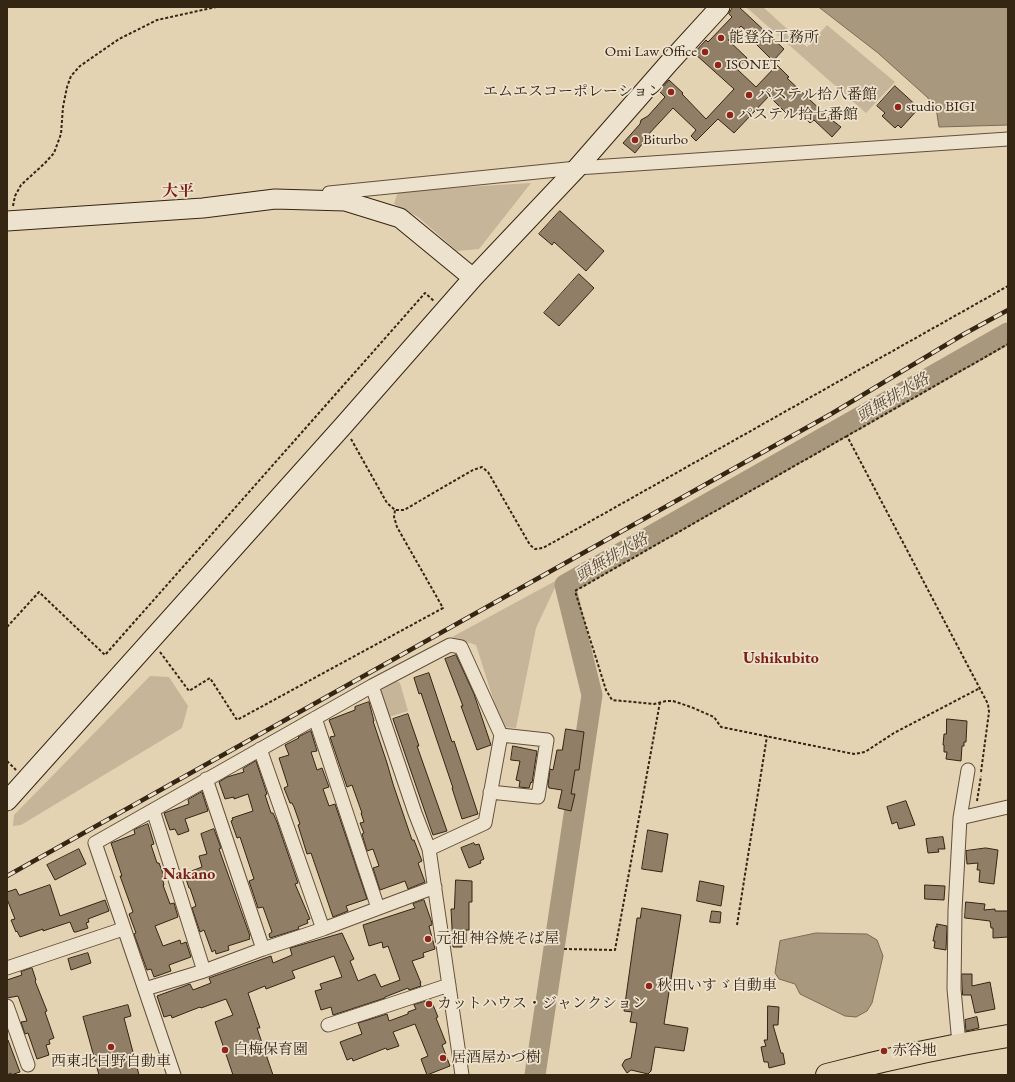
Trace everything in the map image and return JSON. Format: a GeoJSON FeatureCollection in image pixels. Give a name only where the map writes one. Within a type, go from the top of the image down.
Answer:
{"type":"FeatureCollection","features":[{"type":"Feature","properties":{"kind":"highway"},"geometry":{"type":"LineString","coordinates":[[827,1075],[872,1063],[959,1044],[1008,1036]]}},
{"type":"Feature","properties":{"kind":"street"},"geometry":{"type":"LineString","coordinates":[[7,801],[343,426],[473,278],[577,168],[720,7]]}},
{"type":"Feature","properties":{"kind":"street"},"geometry":{"type":"LineString","coordinates":[[8,221],[203,208],[275,199],[577,168],[1008,139]]}},
{"type":"Feature","properties":{"kind":"street"},"geometry":{"type":"LineString","coordinates":[[275,199],[345,201],[400,218],[473,278]]}},
{"type":"Feature","properties":{"kind":"street"},"geometry":{"type":"LineString","coordinates":[[174,1075],[94,842],[372,686],[450,645],[461,647],[501,735],[485,823],[429,849]]}},
{"type":"Feature","properties":{"kind":"street"},"geometry":{"type":"LineString","coordinates":[[372,686],[415,814],[429,849],[462,1075]]}},
{"type":"Feature","properties":{"kind":"street"},"geometry":{"type":"LineString","coordinates":[[315,718],[378,908]]}},
{"type":"Feature","properties":{"kind":"street"},"geometry":{"type":"LineString","coordinates":[[490,792],[538,797],[547,740],[501,735]]}},
{"type":"Feature","properties":{"kind":"street"},"geometry":{"type":"LineString","coordinates":[[260,749],[323,929]]}},
{"type":"Feature","properties":{"kind":"street"},"geometry":{"type":"LineString","coordinates":[[959,1044],[954,989],[955,910],[960,818],[968,770]]}},
{"type":"Feature","properties":{"kind":"street"},"geometry":{"type":"LineString","coordinates":[[206,779],[263,948]]}},
{"type":"Feature","properties":{"kind":"street"},"geometry":{"type":"LineString","coordinates":[[960,818],[1008,807]]}},
{"type":"Feature","properties":{"kind":"street"},"geometry":{"type":"LineString","coordinates":[[153,810],[204,971]]}},
{"type":"Feature","properties":{"kind":"street"},"geometry":{"type":"LineString","coordinates":[[145,989],[204,971],[263,948],[323,929],[435,887]]}},
{"type":"Feature","properties":{"kind":"street"},"geometry":{"type":"LineString","coordinates":[[7,968],[123,929]]}},
{"type":"Feature","properties":{"kind":"street"},"geometry":{"type":"LineString","coordinates":[[328,1025],[449,985]]}},
{"type":"Feature","properties":{"kind":"street"},"geometry":{"type":"LineString","coordinates":[[7,1006],[28,1065]]}},
{"type":"Feature","properties":{"kind":"path"},"geometry":{"type":"LineString","coordinates":[[8,221],[15,196],[21,185],[54,153],[61,134],[63,107],[67,87],[71,76],[80,66],[119,40],[157,20],[216,7]]}},
{"type":"Feature","properties":{"kind":"path"},"geometry":{"type":"LineString","coordinates":[[343,426],[387,502],[395,510],[404,510],[474,470],[482,467],[488,472],[530,545],[535,549],[543,548],[1008,286]]}},
{"type":"Feature","properties":{"kind":"path"},"geometry":{"type":"LineString","coordinates":[[7,627],[39,592],[105,655],[425,293],[445,311]]}},
{"type":"Feature","properties":{"kind":"path"},"geometry":{"type":"LineString","coordinates":[[980,688],[894,733],[865,752],[854,754],[721,727],[714,717],[673,701],[654,704],[612,700],[606,690],[575,591],[1008,344]]}},
{"type":"Feature","properties":{"kind":"path"},"geometry":{"type":"LineString","coordinates":[[847,436],[988,704],[989,712],[976,814]]}},
{"type":"Feature","properties":{"kind":"path"},"geometry":{"type":"LineString","coordinates":[[151,640],[189,691],[210,678],[237,720],[443,608],[397,527],[394,517],[395,510]]}},
{"type":"Feature","properties":{"kind":"path"},"geometry":{"type":"LineString","coordinates":[[564,949],[615,950],[660,702]]}},
{"type":"Feature","properties":{"kind":"path"},"geometry":{"type":"LineString","coordinates":[[737,925],[767,736]]}},
{"type":"Feature","properties":{"kind":"shaded area"},"geometry":{"type":"Polygon","coordinates":[[[746,7],[763,7],[807,47],[827,25],[895,82],[866,113],[746,7]]]}},
{"type":"Feature","properties":{"kind":"shaded area"},"geometry":{"type":"Polygon","coordinates":[[[819,7],[1008,7],[1008,125],[939,127],[936,108],[927,97],[878,53],[819,7]]]}},
{"type":"Feature","properties":{"kind":"shaded area"},"geometry":{"type":"Polygon","coordinates":[[[531,183],[479,249],[457,251],[418,217],[394,204],[398,191],[531,183]]]}},
{"type":"Feature","properties":{"kind":"shaded area"},"geometry":{"type":"Polygon","coordinates":[[[559,579],[536,628],[516,728],[502,727],[476,645],[452,637],[559,579]]]}},
{"type":"Feature","properties":{"kind":"shaded area"},"geometry":{"type":"Polygon","coordinates":[[[150,676],[169,677],[188,706],[182,728],[21,825],[13,826],[14,815],[150,676]]]}},
{"type":"Feature","properties":{"kind":"shaded area"},"geometry":{"type":"Polygon","coordinates":[[[397,681],[400,683],[408,711],[386,718],[380,691],[397,681]]]}},
{"type":"Feature","properties":{"kind":"shaded area"},"geometry":{"type":"Polygon","coordinates":[[[816,933],[867,934],[877,940],[883,956],[872,1003],[867,1011],[856,1017],[845,1016],[800,994],[795,984],[779,979],[775,973],[780,941],[816,933]]]}},
{"type":"Feature","properties":{"kind":"building"},"geometry":{"type":"Polygon","coordinates":[[[733,7],[739,7],[784,49],[773,61],[753,41],[755,39],[741,26],[728,40],[747,58],[737,69],[756,87],[777,65],[789,77],[787,78],[828,117],[841,127],[832,137],[814,120],[810,123],[798,111],[791,118],[769,96],[734,133],[718,119],[696,141],[691,136],[696,130],[673,108],[646,137],[647,138],[635,153],[623,143],[640,124],[641,120],[648,116],[665,97],[659,91],[669,80],[683,93],[682,94],[706,119],[734,89],[694,53],[706,40],[708,42],[732,17],[729,14],[733,7]]]}},
{"type":"Feature","properties":{"kind":"building","name":"studio BIGI"},"geometry":{"type":"Polygon","coordinates":[[[895,86],[919,108],[901,128],[898,125],[895,128],[882,116],[885,113],[877,106],[895,86]]]}},
{"type":"Feature","properties":{"kind":"building"},"geometry":{"type":"Polygon","coordinates":[[[560,211],[604,251],[586,271],[554,242],[552,245],[539,234],[560,211]]]}},
{"type":"Feature","properties":{"kind":"building"},"geometry":{"type":"Polygon","coordinates":[[[579,274],[594,288],[559,326],[544,313],[579,274]]]}},
{"type":"Feature","properties":{"kind":"building"},"geometry":{"type":"Polygon","coordinates":[[[456,655],[474,694],[491,745],[477,750],[461,706],[463,706],[445,659],[456,655]]]}},
{"type":"Feature","properties":{"kind":"building"},"geometry":{"type":"Polygon","coordinates":[[[429,673],[452,742],[454,741],[478,814],[462,819],[421,693],[419,694],[414,678],[429,673]]]}},
{"type":"Feature","properties":{"kind":"building"},"geometry":{"type":"Polygon","coordinates":[[[369,702],[373,721],[393,784],[412,840],[414,840],[422,861],[418,863],[425,882],[408,889],[405,881],[380,890],[373,868],[379,866],[373,849],[367,851],[362,834],[364,833],[360,823],[364,822],[362,813],[352,785],[347,787],[330,737],[335,736],[329,720],[355,710],[355,707],[369,702]]]}},
{"type":"Feature","properties":{"kind":"building"},"geometry":{"type":"Polygon","coordinates":[[[408,714],[419,746],[417,746],[447,831],[433,835],[393,719],[408,714]]]}},
{"type":"Feature","properties":{"kind":"building"},"geometry":{"type":"Polygon","coordinates":[[[947,719],[967,721],[966,742],[964,742],[964,746],[962,746],[961,761],[946,759],[947,752],[944,752],[943,745],[944,734],[946,734],[947,719]]]}},
{"type":"Feature","properties":{"kind":"building"},"geometry":{"type":"Polygon","coordinates":[[[566,729],[584,732],[579,770],[575,770],[571,794],[575,794],[571,811],[558,808],[562,790],[549,788],[548,785],[550,769],[553,770],[557,750],[562,750],[566,729]]]}},
{"type":"Feature","properties":{"kind":"building"},"geometry":{"type":"Polygon","coordinates":[[[311,731],[317,751],[311,752],[317,770],[322,768],[329,787],[323,789],[329,806],[335,804],[367,899],[346,906],[348,911],[333,917],[311,853],[307,854],[298,825],[300,824],[294,807],[292,803],[290,803],[284,788],[288,786],[279,758],[289,755],[285,745],[311,731]]]}},
{"type":"Feature","properties":{"kind":"building"},"geometry":{"type":"Polygon","coordinates":[[[513,746],[537,751],[532,783],[531,782],[529,788],[519,787],[520,781],[516,780],[520,761],[511,760],[513,746]]]}},
{"type":"Feature","properties":{"kind":"building"},"geometry":{"type":"Polygon","coordinates":[[[256,761],[267,794],[265,795],[271,813],[273,813],[277,822],[298,883],[295,884],[310,919],[307,920],[308,923],[298,927],[299,929],[270,938],[269,934],[272,932],[263,907],[258,908],[249,881],[254,879],[240,837],[237,838],[231,821],[233,820],[232,818],[253,811],[248,794],[234,799],[234,797],[225,799],[219,782],[227,777],[244,772],[243,769],[256,761]]]}},
{"type":"Feature","properties":{"kind":"building"},"geometry":{"type":"Polygon","coordinates":[[[202,792],[208,811],[185,819],[189,831],[178,835],[175,829],[170,830],[164,813],[189,804],[188,800],[202,792]]]}},
{"type":"Feature","properties":{"kind":"building"},"geometry":{"type":"Polygon","coordinates":[[[906,801],[915,825],[899,829],[897,822],[892,824],[887,807],[906,801]]]}},
{"type":"Feature","properties":{"kind":"building"},"geometry":{"type":"Polygon","coordinates":[[[148,824],[154,844],[151,845],[157,863],[159,863],[164,876],[162,877],[163,885],[170,904],[174,903],[178,917],[155,926],[163,946],[180,940],[181,944],[186,942],[191,957],[169,965],[171,971],[154,977],[151,969],[147,970],[134,934],[136,933],[129,914],[133,912],[120,876],[122,876],[111,843],[135,834],[134,830],[148,824]]]}},
{"type":"Feature","properties":{"kind":"building"},"geometry":{"type":"Polygon","coordinates":[[[214,829],[221,848],[219,849],[250,936],[250,939],[228,946],[229,950],[216,954],[215,950],[212,952],[204,930],[200,932],[192,908],[196,906],[185,876],[187,875],[186,873],[202,867],[199,856],[207,854],[201,834],[214,829]]]}},
{"type":"Feature","properties":{"kind":"building"},"geometry":{"type":"Polygon","coordinates":[[[648,830],[668,834],[662,872],[642,869],[648,830]]]}},
{"type":"Feature","properties":{"kind":"building"},"geometry":{"type":"Polygon","coordinates":[[[943,837],[945,849],[938,849],[939,852],[928,853],[926,839],[943,837]]]}},
{"type":"Feature","properties":{"kind":"building"},"geometry":{"type":"Polygon","coordinates":[[[474,843],[475,845],[479,844],[484,859],[480,861],[481,863],[469,868],[461,848],[474,843]]]}},
{"type":"Feature","properties":{"kind":"building"},"geometry":{"type":"Polygon","coordinates":[[[986,848],[998,850],[994,884],[979,882],[980,870],[977,870],[978,863],[967,864],[966,851],[986,848]]]}},
{"type":"Feature","properties":{"kind":"building"},"geometry":{"type":"Polygon","coordinates":[[[79,849],[86,864],[55,880],[47,865],[79,849]]]}},
{"type":"Feature","properties":{"kind":"building"},"geometry":{"type":"Polygon","coordinates":[[[456,880],[472,881],[472,902],[469,902],[469,930],[466,930],[466,942],[462,944],[462,947],[453,947],[451,909],[454,909],[456,880]]]}},
{"type":"Feature","properties":{"kind":"building"},"geometry":{"type":"Polygon","coordinates":[[[700,881],[724,886],[721,906],[697,901],[700,881]]]}},
{"type":"Feature","properties":{"kind":"building"},"geometry":{"type":"Polygon","coordinates":[[[50,885],[60,916],[105,900],[109,911],[88,919],[89,922],[86,923],[88,928],[76,932],[74,932],[70,922],[20,937],[11,920],[15,919],[7,899],[7,892],[16,889],[19,895],[50,885]]]}},
{"type":"Feature","properties":{"kind":"building"},"geometry":{"type":"Polygon","coordinates":[[[925,885],[945,886],[944,900],[925,899],[925,885]]]}},
{"type":"Feature","properties":{"kind":"building"},"geometry":{"type":"Polygon","coordinates":[[[424,900],[432,923],[432,925],[429,926],[435,949],[423,953],[424,957],[412,961],[421,986],[409,990],[408,988],[385,998],[333,1015],[331,1007],[321,1010],[315,991],[322,989],[320,984],[342,977],[334,956],[292,971],[295,978],[266,989],[265,986],[248,993],[260,1028],[257,1028],[273,1075],[233,1075],[215,1022],[233,1015],[226,999],[172,1018],[171,1015],[164,1017],[157,996],[190,984],[193,990],[211,983],[209,978],[271,956],[273,963],[292,955],[290,948],[342,933],[354,959],[350,961],[358,981],[375,974],[381,987],[400,980],[388,946],[383,948],[382,942],[369,946],[363,925],[415,908],[413,904],[424,900]]]}},
{"type":"Feature","properties":{"kind":"building"},"geometry":{"type":"Polygon","coordinates":[[[966,902],[985,904],[984,910],[995,909],[995,911],[1008,911],[1008,937],[993,938],[993,928],[991,928],[990,921],[965,918],[966,902]]]}},
{"type":"Feature","properties":{"kind":"building","name":"秋田いすゞ自動車"},"geometry":{"type":"Polygon","coordinates":[[[642,908],[681,915],[664,1024],[688,1028],[684,1051],[655,1047],[651,1071],[648,1074],[631,1070],[627,1073],[622,1065],[625,1060],[631,1058],[637,1023],[630,1022],[632,1012],[624,1011],[637,918],[640,918],[642,908]]]}},
{"type":"Feature","properties":{"kind":"building"},"geometry":{"type":"Polygon","coordinates":[[[712,911],[721,912],[720,923],[710,922],[712,911]]]}},
{"type":"Feature","properties":{"kind":"building"},"geometry":{"type":"Polygon","coordinates":[[[937,924],[947,926],[946,950],[934,948],[935,941],[933,941],[937,924]]]}},
{"type":"Feature","properties":{"kind":"building"},"geometry":{"type":"Polygon","coordinates":[[[88,953],[91,963],[71,970],[68,959],[88,953]]]}},
{"type":"Feature","properties":{"kind":"building"},"geometry":{"type":"Polygon","coordinates":[[[32,968],[35,981],[47,1011],[45,1012],[54,1038],[49,1040],[50,1044],[46,1045],[49,1055],[37,1059],[28,1033],[25,1034],[21,1022],[27,1021],[18,996],[7,998],[7,980],[22,975],[21,972],[32,968]]]}},
{"type":"Feature","properties":{"kind":"building"},"geometry":{"type":"Polygon","coordinates":[[[962,974],[972,974],[972,986],[990,982],[995,1009],[975,1013],[971,995],[963,995],[962,974]]]}},
{"type":"Feature","properties":{"kind":"building"},"geometry":{"type":"Polygon","coordinates":[[[431,1000],[438,1017],[436,1018],[446,1043],[442,1045],[450,1066],[427,1075],[421,1059],[428,1056],[415,1024],[393,1032],[399,1046],[387,1050],[386,1048],[353,1061],[352,1058],[347,1060],[340,1042],[362,1034],[358,1023],[387,1014],[389,1021],[408,1014],[408,1012],[416,1009],[414,1005],[431,1000]]]}},
{"type":"Feature","properties":{"kind":"building","name":"西東北日野自動車"},"geometry":{"type":"Polygon","coordinates":[[[128,1005],[131,1016],[124,1018],[139,1075],[99,1075],[83,1017],[128,1005]]]}},
{"type":"Feature","properties":{"kind":"building"},"geometry":{"type":"Polygon","coordinates":[[[768,1006],[779,1007],[778,1025],[773,1025],[781,1053],[783,1053],[785,1064],[769,1068],[768,1062],[764,1062],[761,1047],[766,1046],[764,1040],[767,1040],[768,1006]]]}},
{"type":"Feature","properties":{"kind":"building"},"geometry":{"type":"Polygon","coordinates":[[[977,1017],[979,1028],[966,1031],[965,1020],[977,1017]]]}},
{"type":"Feature","properties":{"kind":"building"},"geometry":{"type":"Polygon","coordinates":[[[7,1040],[20,1072],[11,1075],[11,1073],[7,1075],[7,1040]]]}},
{"type":"Feature","properties":{"kind":"waterway","name":"頭無排水路"},"geometry":{"type":"LineString","coordinates":[[535,1075],[592,695],[565,585],[1008,333]]}},
{"type":"Feature","properties":{"kind":"railway"},"geometry":{"type":"LineString","coordinates":[[7,876],[831,414],[964,334],[1008,310]]}},
{"type":"Feature","properties":{"kind":"place","name":"能登谷工務所"},"geometry":{"type":"Point","coordinates":[721,38]}},
{"type":"Feature","properties":{"kind":"place","name":"Omi Law Office"},"geometry":{"type":"Point","coordinates":[705,52]}},
{"type":"Feature","properties":{"kind":"place","name":"ISONET"},"geometry":{"type":"Point","coordinates":[718,65]}},
{"type":"Feature","properties":{"kind":"place","name":"エムエスコーポレーション"},"geometry":{"type":"Point","coordinates":[671,92]}},
{"type":"Feature","properties":{"kind":"place","name":"パステル拾八番館"},"geometry":{"type":"Point","coordinates":[749,95]}},
{"type":"Feature","properties":{"kind":"place","name":"studio BIGI"},"geometry":{"type":"Point","coordinates":[898,107]}},
{"type":"Feature","properties":{"kind":"place","name":"パステル拾七番館"},"geometry":{"type":"Point","coordinates":[730,115]}},
{"type":"Feature","properties":{"kind":"place","name":"Biturbo"},"geometry":{"type":"Point","coordinates":[635,140]}},
{"type":"Feature","properties":{"kind":"place","name":"元祖 神谷焼そば屋"},"geometry":{"type":"Point","coordinates":[428,939]}},
{"type":"Feature","properties":{"kind":"place","name":"秋田いすゞ自動車"},"geometry":{"type":"Point","coordinates":[649,986]}},
{"type":"Feature","properties":{"kind":"place","name":"カットハウス・ジャンクション"},"geometry":{"type":"Point","coordinates":[429,1004]}},
{"type":"Feature","properties":{"kind":"place","name":"西東北日野自動車"},"geometry":{"type":"Point","coordinates":[111,1047]}},
{"type":"Feature","properties":{"kind":"place","name":"白梅保育園"},"geometry":{"type":"Point","coordinates":[225,1050]}},
{"type":"Feature","properties":{"kind":"place","name":"赤谷地"},"geometry":{"type":"Point","coordinates":[884,1051]}},
{"type":"Feature","properties":{"kind":"place","name":"居酒屋かづ樹"},"geometry":{"type":"Point","coordinates":[443,1058]}},
{"type":"Feature","properties":{"kind":"district","name":"大平"},"geometry":{"type":"Point","coordinates":[178,192]}},
{"type":"Feature","properties":{"kind":"district","name":"Ushikubito"},"geometry":{"type":"Point","coordinates":[781,659]}},
{"type":"Feature","properties":{"kind":"district","name":"Nakano"},"geometry":{"type":"Point","coordinates":[189,875]}}]}
